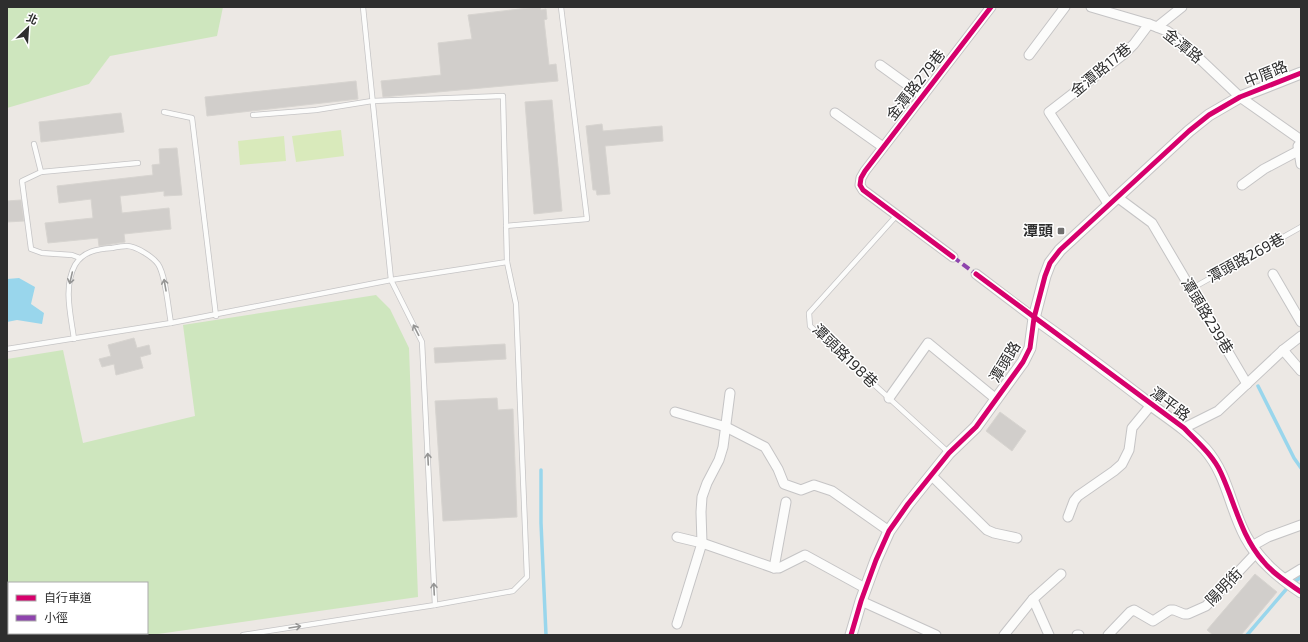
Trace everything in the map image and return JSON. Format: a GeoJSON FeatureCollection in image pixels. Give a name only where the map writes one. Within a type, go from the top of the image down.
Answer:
{"type":"FeatureCollection","features":[{"type":"Feature","properties":{"kind":"street","name":"金潭路279巷"},"geometry":{"type":"LineString","coordinates":[[897,215],[863,190],[860,185],[861,178],[883,147],[991,7]]}},
{"type":"Feature","properties":{"kind":"street"},"geometry":{"type":"LineString","coordinates":[[1029,56],[1065,7]]}},
{"type":"Feature","properties":{"kind":"street","name":"金潭路"},"geometry":{"type":"LineString","coordinates":[[1092,7],[1153,25],[1167,31],[1182,42],[1240,97],[1299,139]]}},
{"type":"Feature","properties":{"kind":"street","name":"金潭路17巷"},"geometry":{"type":"LineString","coordinates":[[1113,201],[1050,112],[1124,54],[1153,25],[1182,7]]}},
{"type":"Feature","properties":{"kind":"street"},"geometry":{"type":"LineString","coordinates":[[880,65],[922,96]]}},
{"type":"Feature","properties":{"kind":"street","name":"中厝路"},"geometry":{"type":"LineString","coordinates":[[1240,97],[1301,73]]}},
{"type":"Feature","properties":{"kind":"street","name":"潭頭路"},"geometry":{"type":"LineString","coordinates":[[851,635],[861,601],[876,560],[890,531],[908,504],[949,453],[976,426],[1023,362],[1030,348],[1034,318],[1050,262],[1060,250],[1189,131],[1209,115],[1240,97]]}},
{"type":"Feature","properties":{"kind":"street"},"geometry":{"type":"LineString","coordinates":[[835,113],[883,147]]}},
{"type":"Feature","properties":{"kind":"street"},"geometry":{"type":"LineString","coordinates":[[1299,139],[1298,151],[1301,164]]}},
{"type":"Feature","properties":{"kind":"street"},"geometry":{"type":"LineString","coordinates":[[1242,185],[1264,169],[1298,151]]}},
{"type":"Feature","properties":{"kind":"street","name":"潭頭路239巷"},"geometry":{"type":"LineString","coordinates":[[1113,201],[1152,223],[1247,384]]}},
{"type":"Feature","properties":{"kind":"street"},"geometry":{"type":"LineString","coordinates":[[897,215],[953,257]]}},
{"type":"Feature","properties":{"kind":"street"},"geometry":{"type":"LineString","coordinates":[[976,274],[1034,318]]}},
{"type":"Feature","properties":{"kind":"street"},"geometry":{"type":"LineString","coordinates":[[1273,274],[1301,322]]}},
{"type":"Feature","properties":{"kind":"street","name":"潭平路"},"geometry":{"type":"LineString","coordinates":[[1034,318],[1184,428],[1205,450],[1221,472],[1246,536],[1263,562],[1283,580],[1301,592]]}},
{"type":"Feature","properties":{"kind":"street"},"geometry":{"type":"LineString","coordinates":[[1184,428],[1218,411],[1283,350],[1301,336]]}},
{"type":"Feature","properties":{"kind":"street"},"geometry":{"type":"LineString","coordinates":[[889,398],[928,343],[996,399]]}},
{"type":"Feature","properties":{"kind":"street"},"geometry":{"type":"LineString","coordinates":[[1283,350],[1301,371]]}},
{"type":"Feature","properties":{"kind":"street"},"geometry":{"type":"LineString","coordinates":[[677,624],[702,543],[702,497],[707,483],[719,460],[723,447],[730,394]]}},
{"type":"Feature","properties":{"kind":"street"},"geometry":{"type":"LineString","coordinates":[[1068,516],[1074,501],[1078,496],[1122,464],[1129,450],[1132,428],[1151,405]]}},
{"type":"Feature","properties":{"kind":"street"},"geometry":{"type":"LineString","coordinates":[[675,412],[726,427],[765,447],[778,469],[784,484],[800,490],[814,485],[832,492],[890,531]]}},
{"type":"Feature","properties":{"kind":"street"},"geometry":{"type":"LineString","coordinates":[[931,476],[986,530],[1017,538]]}},
{"type":"Feature","properties":{"kind":"street"},"geometry":{"type":"LineString","coordinates":[[774,568],[786,502]]}},
{"type":"Feature","properties":{"kind":"street"},"geometry":{"type":"LineString","coordinates":[[1254,549],[1268,537],[1301,525]]}},
{"type":"Feature","properties":{"kind":"street"},"geometry":{"type":"LineString","coordinates":[[677,536],[774,568],[779,568],[805,555],[866,588]]}},
{"type":"Feature","properties":{"kind":"street","name":"陽明街"},"geometry":{"type":"LineString","coordinates":[[1108,635],[1130,612],[1134,610],[1153,620],[1170,610],[1188,614],[1206,606],[1254,549]]}},
{"type":"Feature","properties":{"kind":"street"},"geometry":{"type":"LineString","coordinates":[[1283,580],[1301,568]]}},
{"type":"Feature","properties":{"kind":"street"},"geometry":{"type":"LineString","coordinates":[[1004,635],[1034,599],[1061,574]]}},
{"type":"Feature","properties":{"kind":"street"},"geometry":{"type":"LineString","coordinates":[[1034,599],[1049,635]]}},
{"type":"Feature","properties":{"kind":"street"},"geometry":{"type":"LineString","coordinates":[[861,601],[936,635]]}},
{"type":"Feature","properties":{"kind":"lane"},"geometry":{"type":"LineString","coordinates":[[363,7],[391,280],[422,342],[435,605]]}},
{"type":"Feature","properties":{"kind":"lane"},"geometry":{"type":"LineString","coordinates":[[506,226],[587,219],[560,7]]}},
{"type":"Feature","properties":{"kind":"lane"},"geometry":{"type":"LineString","coordinates":[[243,635],[435,605],[513,591],[527,577],[516,304],[507,262],[503,96],[372,101],[316,110],[253,115]]}},
{"type":"Feature","properties":{"kind":"lane"},"geometry":{"type":"LineString","coordinates":[[164,112],[192,118],[216,316]]}},
{"type":"Feature","properties":{"kind":"lane"},"geometry":{"type":"LineString","coordinates":[[34,144],[40,172]]}},
{"type":"Feature","properties":{"kind":"lane"},"geometry":{"type":"LineString","coordinates":[[80,258],[72,254],[42,253],[31,249],[22,181],[40,172],[138,163]]}},
{"type":"Feature","properties":{"kind":"lane","name":"潭頭路198巷"},"geometry":{"type":"LineString","coordinates":[[897,215],[809,313],[810,326],[949,453]]}},
{"type":"Feature","properties":{"kind":"lane","name":"潭頭路269巷"},"geometry":{"type":"LineString","coordinates":[[1191,289],[1301,227]]}},
{"type":"Feature","properties":{"kind":"lane"},"geometry":{"type":"LineString","coordinates":[[74,339],[69,305],[71,276],[75,265],[80,258],[87,253],[98,249],[128,246],[145,253],[158,265],[163,275],[171,323]]}},
{"type":"Feature","properties":{"kind":"lane"},"geometry":{"type":"LineString","coordinates":[[7,349],[216,316],[391,280],[507,262]]}},
{"type":"Feature","properties":{"kind":"green space"},"geometry":{"type":"Polygon","coordinates":[[[7,7],[223,7],[217,36],[110,56],[89,84],[7,108],[7,7]]]}},
{"type":"Feature","properties":{"kind":"green space"},"geometry":{"type":"Polygon","coordinates":[[[341,130],[344,156],[296,162],[292,136],[341,130]]]}},
{"type":"Feature","properties":{"kind":"green space"},"geometry":{"type":"Polygon","coordinates":[[[284,136],[286,161],[240,165],[238,141],[284,136]]]}},
{"type":"Feature","properties":{"kind":"green space"},"geometry":{"type":"Polygon","coordinates":[[[376,295],[390,309],[409,348],[418,597],[151,635],[7,635],[7,359],[63,350],[83,443],[195,416],[183,325],[376,295]]]}},
{"type":"Feature","properties":{"kind":"water"},"geometry":{"type":"Polygon","coordinates":[[[19,278],[35,287],[31,304],[44,313],[42,324],[17,320],[7,322],[7,279],[19,278]]]}},
{"type":"Feature","properties":{"kind":"building"},"geometry":{"type":"Polygon","coordinates":[[[540,7],[541,10],[546,9],[547,19],[544,20],[549,65],[556,64],[558,81],[383,97],[381,81],[441,75],[438,43],[472,39],[468,15],[540,7]]]}},
{"type":"Feature","properties":{"kind":"building"},"geometry":{"type":"Polygon","coordinates":[[[356,81],[358,99],[207,116],[205,97],[356,81]]]}},
{"type":"Feature","properties":{"kind":"building"},"geometry":{"type":"Polygon","coordinates":[[[552,100],[562,211],[534,214],[525,102],[552,100]]]}},
{"type":"Feature","properties":{"kind":"building"},"geometry":{"type":"Polygon","coordinates":[[[121,113],[124,132],[41,142],[39,122],[121,113]]]}},
{"type":"Feature","properties":{"kind":"building"},"geometry":{"type":"Polygon","coordinates":[[[602,124],[603,131],[662,126],[663,141],[605,146],[610,194],[597,195],[596,190],[593,190],[586,126],[602,124]]]}},
{"type":"Feature","properties":{"kind":"building"},"geometry":{"type":"Polygon","coordinates":[[[177,148],[182,195],[164,196],[164,191],[120,196],[122,213],[169,208],[171,229],[124,234],[125,242],[99,246],[98,238],[48,243],[45,223],[93,218],[91,199],[59,203],[57,186],[153,175],[152,165],[160,164],[159,149],[177,148]]]}},
{"type":"Feature","properties":{"kind":"building"},"geometry":{"type":"Polygon","coordinates":[[[21,200],[24,221],[7,222],[7,201],[21,200]]]}},
{"type":"Feature","properties":{"kind":"building"},"geometry":{"type":"Polygon","coordinates":[[[134,338],[137,348],[149,345],[151,354],[140,357],[143,368],[116,375],[114,364],[102,367],[99,359],[111,356],[108,345],[134,338]]]}},
{"type":"Feature","properties":{"kind":"building"},"geometry":{"type":"Polygon","coordinates":[[[505,344],[506,359],[435,363],[434,348],[505,344]]]}},
{"type":"Feature","properties":{"kind":"building"},"geometry":{"type":"Polygon","coordinates":[[[497,398],[498,410],[513,409],[517,517],[443,521],[435,401],[497,398]]]}},
{"type":"Feature","properties":{"kind":"building"},"geometry":{"type":"Polygon","coordinates":[[[1000,412],[1026,431],[1012,451],[986,431],[1000,412]]]}},
{"type":"Feature","properties":{"kind":"building"},"geometry":{"type":"Polygon","coordinates":[[[1255,574],[1277,592],[1241,635],[1213,635],[1207,630],[1255,574]]]}},
{"type":"Feature","properties":{"kind":"waterway"},"geometry":{"type":"LineString","coordinates":[[1258,386],[1294,458],[1301,468]]}},
{"type":"Feature","properties":{"kind":"waterway"},"geometry":{"type":"LineString","coordinates":[[541,470],[541,523],[546,635]]}},
{"type":"Feature","properties":{"kind":"waterway"},"geometry":{"type":"LineString","coordinates":[[1247,635],[1289,586],[1301,577]]}},
{"type":"Feature","properties":{"kind":"marked path"},"geometry":{"type":"LineString","coordinates":[[953,257],[976,274]]}},
{"type":"Feature","properties":{"kind":"cycle path"},"geometry":{"type":"LineString","coordinates":[[953,257],[863,190],[860,185],[861,178],[991,7]]}},
{"type":"Feature","properties":{"kind":"cycle path"},"geometry":{"type":"LineString","coordinates":[[851,635],[861,601],[876,560],[889,531],[908,504],[949,453],[976,427],[1023,362],[1030,348],[1034,318],[1045,276],[1050,263],[1060,250],[1189,131],[1209,115],[1240,97],[1301,73]]}},
{"type":"Feature","properties":{"kind":"cycle path"},"geometry":{"type":"LineString","coordinates":[[976,274],[1184,428],[1218,466],[1239,519],[1255,551],[1271,570],[1301,592]]}},
{"type":"Feature","properties":{"kind":"place","name":"潭頭"},"geometry":{"type":"Point","coordinates":[1061,231]}}]}
